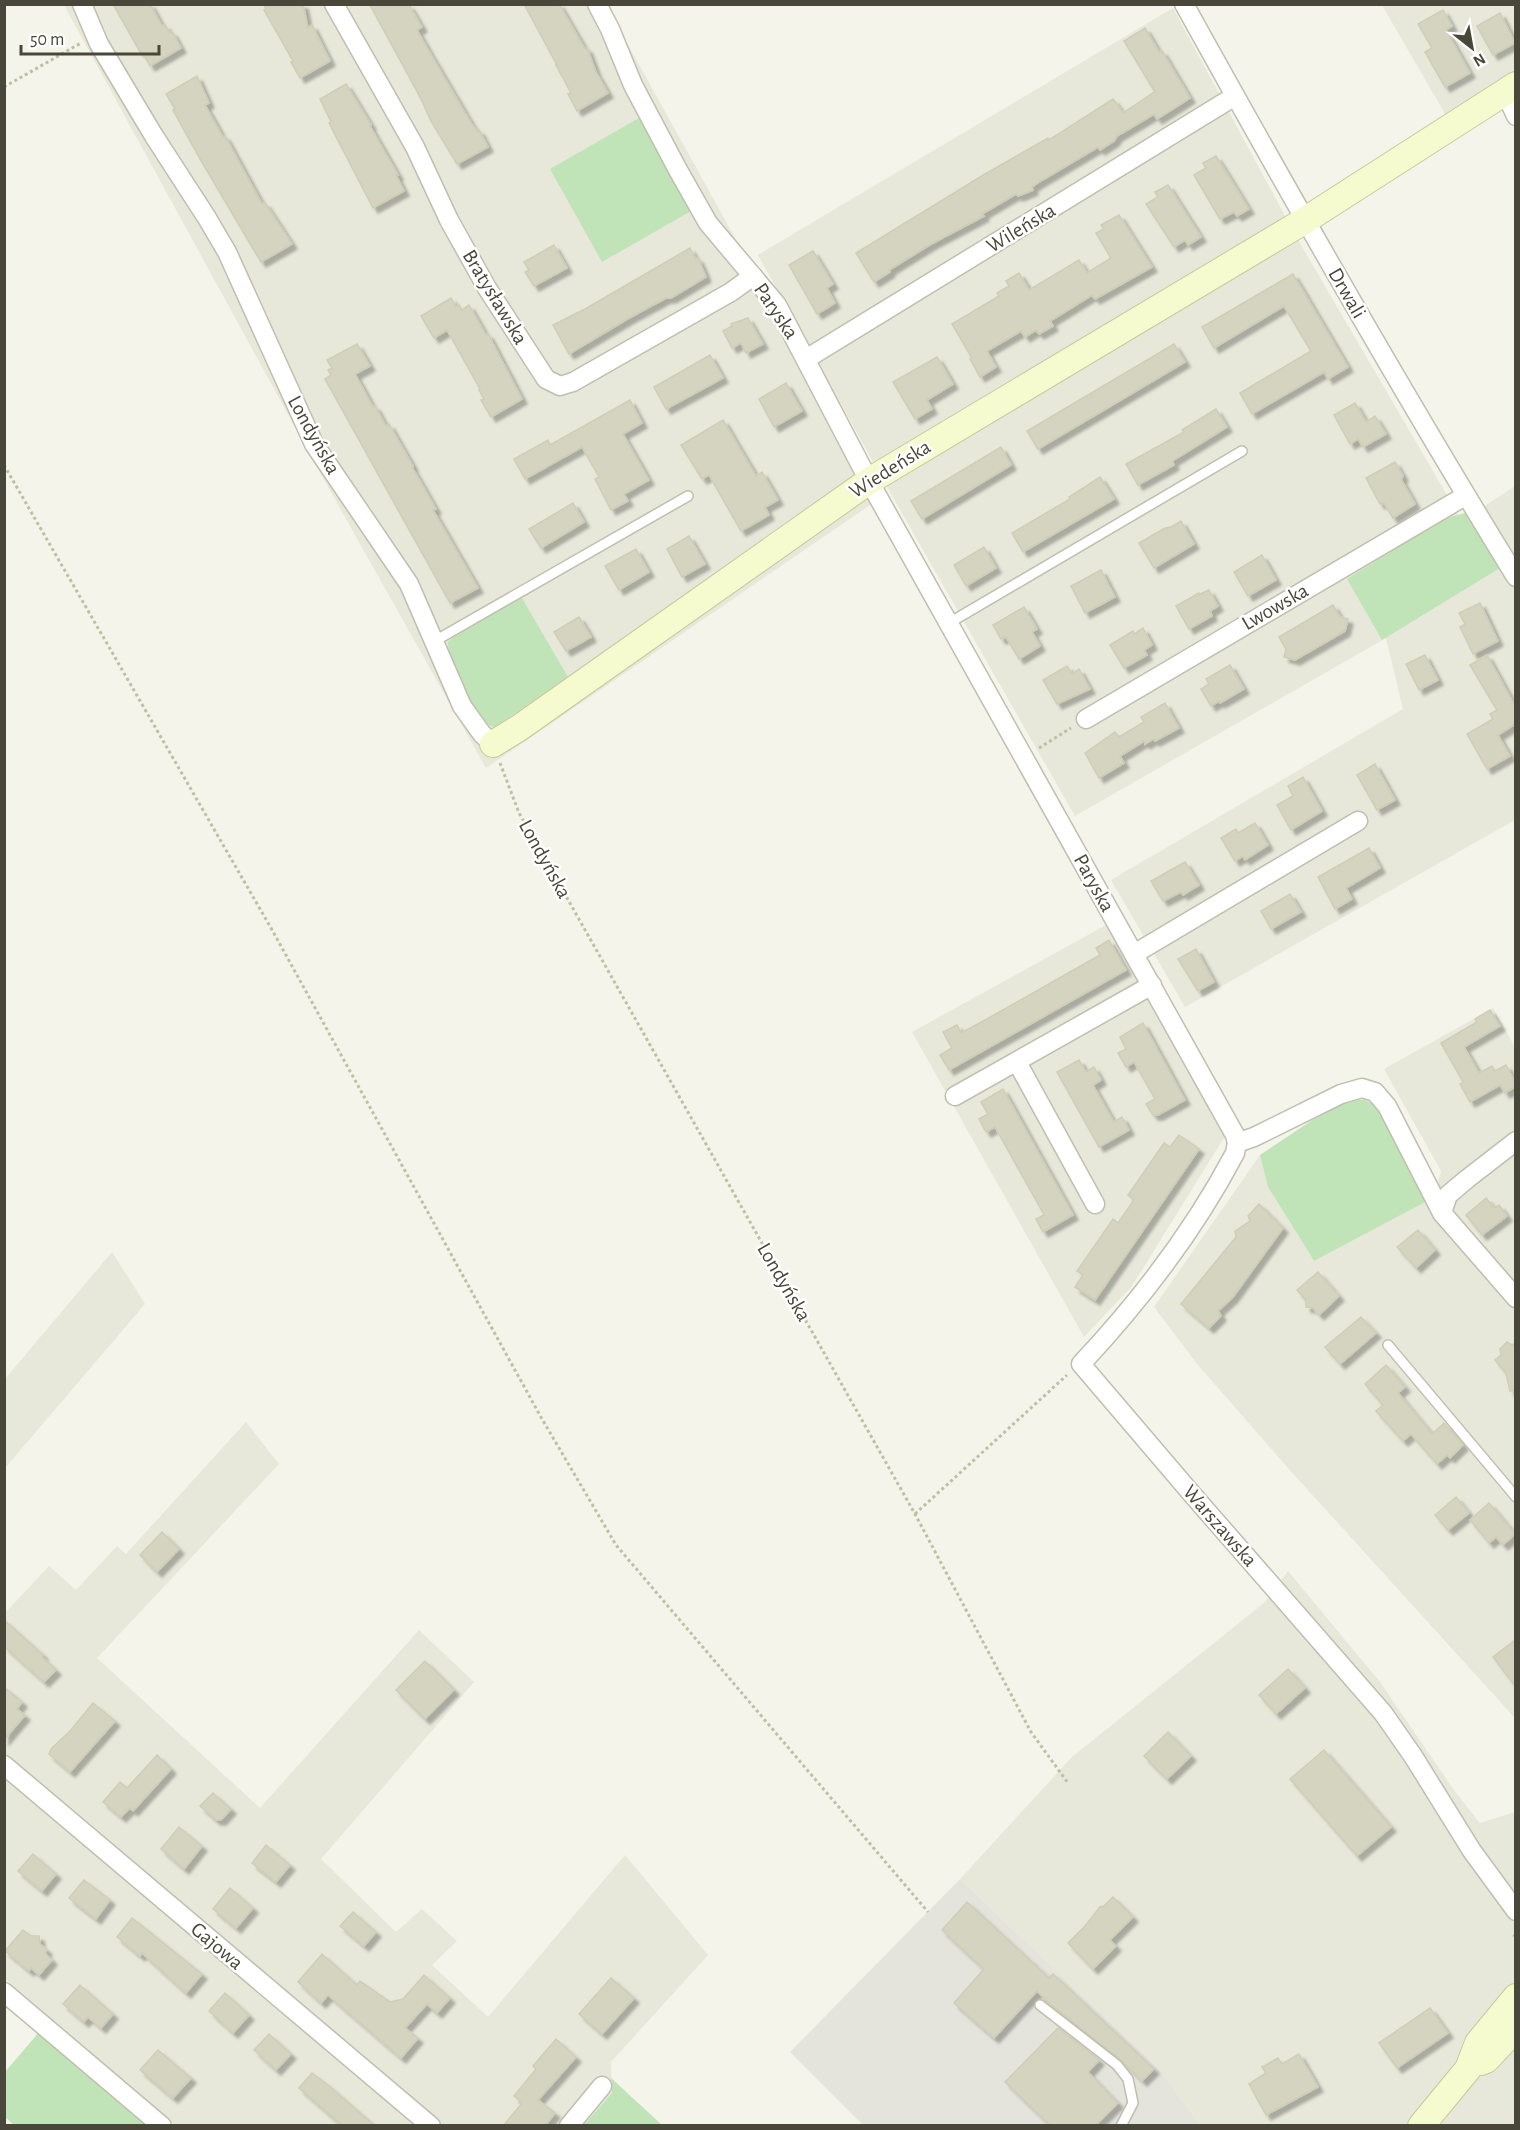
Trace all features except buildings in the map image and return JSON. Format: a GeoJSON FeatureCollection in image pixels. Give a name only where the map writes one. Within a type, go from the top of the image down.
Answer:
{"type":"FeatureCollection","features":[{"type":"Feature","properties":{"kind":"street","name":"Londyńska"},"geometry":{"type":"LineString","coordinates":[[82,4],[95,34],[154,136],[226,252],[314,444],[409,584],[462,706],[482,734],[493,744]]}},
{"type":"Feature","properties":{"kind":"street","name":"Bratysławska"},"geometry":{"type":"LineString","coordinates":[[334,4],[415,147],[449,220],[487,288],[546,379],[560,386],[573,382],[731,292],[753,276]]}},
{"type":"Feature","properties":{"kind":"street","name":"Paryska"},"geometry":{"type":"LineString","coordinates":[[597,4],[639,96],[708,224],[777,305],[869,481],[1233,1131],[1237,1143]]}},
{"type":"Feature","properties":{"kind":"street","name":"Drwali"},"geometry":{"type":"LineString","coordinates":[[1184,4],[1304,221],[1515,577]]}},
{"type":"Feature","properties":{"kind":"street"},"geometry":{"type":"LineString","coordinates":[[1515,85],[1511,105],[1515,116]]}},
{"type":"Feature","properties":{"kind":"street","name":"Wiedeńska"},"geometry":{"type":"LineString","coordinates":[[493,744],[869,481],[1304,221],[1515,85]]}},
{"type":"Feature","properties":{"kind":"street","name":"Wileńska"},"geometry":{"type":"LineString","coordinates":[[806,359],[1235,96]]}},
{"type":"Feature","properties":{"kind":"street","name":"Lwowska"},"geometry":{"type":"LineString","coordinates":[[1086,719],[1465,496]]}},
{"type":"Feature","properties":{"kind":"street"},"geometry":{"type":"LineString","coordinates":[[1134,954],[1358,822]]}},
{"type":"Feature","properties":{"kind":"street"},"geometry":{"type":"LineString","coordinates":[[956,1096],[1152,986]]}},
{"type":"Feature","properties":{"kind":"street"},"geometry":{"type":"LineString","coordinates":[[1017,1062],[1095,1203]]}},
{"type":"Feature","properties":{"kind":"street"},"geometry":{"type":"LineString","coordinates":[[1081,1364],[1127,1314],[1173,1254],[1232,1159],[1237,1143],[1254,1137],[1341,1094],[1362,1088],[1375,1092],[1387,1106],[1442,1213],[1515,1298]]}},
{"type":"Feature","properties":{"kind":"street"},"geometry":{"type":"LineString","coordinates":[[1442,1213],[1449,1196],[1515,1141]]}},
{"type":"Feature","properties":{"kind":"street","name":"Warszawska"},"geometry":{"type":"LineString","coordinates":[[1081,1364],[1383,1713],[1413,1756],[1472,1851],[1515,1911]]}},
{"type":"Feature","properties":{"kind":"street","name":"Gajowa"},"geometry":{"type":"LineString","coordinates":[[4,1765],[431,2126]]}},
{"type":"Feature","properties":{"kind":"street"},"geometry":{"type":"LineString","coordinates":[[4,1992],[162,2126]]}},
{"type":"Feature","properties":{"kind":"street"},"geometry":{"type":"LineString","coordinates":[[1421,2126],[1468,2069],[1478,2043],[1515,1997]]}},
{"type":"Feature","properties":{"kind":"street"},"geometry":{"type":"LineString","coordinates":[[1468,2069],[1486,2060],[1515,2028]]}},
{"type":"Feature","properties":{"kind":"street"},"geometry":{"type":"LineString","coordinates":[[569,2126],[602,2086]]}},
{"type":"Feature","properties":{"kind":"lane"},"geometry":{"type":"LineString","coordinates":[[949,623],[1242,451]]}},
{"type":"Feature","properties":{"kind":"lane"},"geometry":{"type":"LineString","coordinates":[[433,642],[688,496]]}},
{"type":"Feature","properties":{"kind":"lane"},"geometry":{"type":"LineString","coordinates":[[1388,1345],[1515,1497]]}},
{"type":"Feature","properties":{"kind":"lane"},"geometry":{"type":"LineString","coordinates":[[1040,2005],[1117,2065],[1128,2079],[1133,2103],[1121,2126]]}},
{"type":"Feature","properties":{"kind":"path"},"geometry":{"type":"LineString","coordinates":[[4,87],[95,34]]}},
{"type":"Feature","properties":{"kind":"path"},"geometry":{"type":"LineString","coordinates":[[4,465],[271,928],[542,1419],[616,1545],[928,1912]]}},
{"type":"Feature","properties":{"kind":"path"},"geometry":{"type":"LineString","coordinates":[[1034,751],[1086,719]]}},
{"type":"Feature","properties":{"kind":"path","name":"Londyńska"},"geometry":{"type":"LineString","coordinates":[[493,744],[519,813],[915,1514],[1031,1732],[1068,1783]]}},
{"type":"Feature","properties":{"kind":"path"},"geometry":{"type":"LineString","coordinates":[[915,1514],[1081,1364]]}},
{"type":"Feature","properties":{"kind":"path"},"geometry":{"type":"LineString","coordinates":[[1515,1934],[1515,1940]]}},
{"type":"Feature","properties":{"kind":"shaded area"},"geometry":{"type":"Polygon","coordinates":[[[64,5],[606,5],[744,254],[876,501],[486,768],[314,462],[64,5]]]}},
{"type":"Feature","properties":{"kind":"shaded area"},"geometry":{"type":"Polygon","coordinates":[[[1382,5],[1515,5],[1515,88],[1448,119],[1382,5]]]}},
{"type":"Feature","properties":{"kind":"shaded area"},"geometry":{"type":"Polygon","coordinates":[[[1173,8],[1297,238],[1462,521],[1515,486],[1515,820],[1185,1007],[1111,880],[1403,709],[1386,638],[1075,816],[887,487],[758,255],[1173,8]]]}},
{"type":"Feature","properties":{"kind":"shaded area"},"geometry":{"type":"Polygon","coordinates":[[[1106,925],[1225,1136],[1132,1286],[1084,1337],[912,1032],[1106,925]]]}},
{"type":"Feature","properties":{"kind":"shaded area"},"geometry":{"type":"Polygon","coordinates":[[[1493,1008],[1516,1049],[1515,1718],[1287,1467],[1198,1365],[1154,1307],[1260,1155],[1268,1187],[1314,1261],[1434,1197],[1441,1171],[1384,1069],[1493,1008]]]}},
{"type":"Feature","properties":{"kind":"shaded area"},"geometry":{"type":"Polygon","coordinates":[[[112,1252],[145,1304],[5,1468],[5,1379],[112,1252]]]}},
{"type":"Feature","properties":{"kind":"shaded area"},"geometry":{"type":"Polygon","coordinates":[[[246,1422],[279,1464],[97,1658],[260,1808],[419,1630],[474,1682],[321,1859],[396,1932],[422,1909],[457,1941],[432,1965],[488,2017],[625,1855],[708,1955],[611,2062],[612,2093],[584,2125],[175,2125],[5,1979],[4,1610],[7,1611],[49,1566],[76,1590],[117,1546],[126,1554],[246,1422]]]}},
{"type":"Feature","properties":{"kind":"shaded area"},"geometry":{"type":"Polygon","coordinates":[[[1288,1571],[1380,1682],[1456,1793],[1480,1823],[1515,1812],[1515,2125],[1200,2125],[1159,2069],[960,1879],[1072,1757],[1265,1602],[1288,1571]]]}},
{"type":"Feature","properties":{"kind":"shaded area"},"geometry":{"type":"Polygon","coordinates":[[[960,1879],[1159,2069],[1200,2125],[863,2125],[790,2052],[960,1879]]]}},
{"type":"Feature","properties":{"kind":"green space"},"geometry":{"type":"Polygon","coordinates":[[[639,118],[693,210],[602,262],[550,169],[639,118]]]}},
{"type":"Feature","properties":{"kind":"green space"},"geometry":{"type":"Polygon","coordinates":[[[1465,513],[1500,568],[1382,640],[1347,579],[1443,519],[1465,513]]]}},
{"type":"Feature","properties":{"kind":"green space"},"geometry":{"type":"Polygon","coordinates":[[[522,598],[568,677],[495,727],[486,724],[470,705],[452,664],[448,642],[459,632],[522,598]]]}},
{"type":"Feature","properties":{"kind":"green space"},"geometry":{"type":"Polygon","coordinates":[[[1352,1099],[1365,1100],[1381,1108],[1429,1200],[1314,1261],[1268,1187],[1260,1155],[1314,1119],[1352,1099]]]}},
{"type":"Feature","properties":{"kind":"green space"},"geometry":{"type":"Polygon","coordinates":[[[40,2031],[150,2125],[14,2125],[5,2117],[5,2072],[40,2031]]]}},
{"type":"Feature","properties":{"kind":"green space"},"geometry":{"type":"Polygon","coordinates":[[[611,2078],[662,2125],[584,2125],[612,2093],[611,2078]]]}}]}
